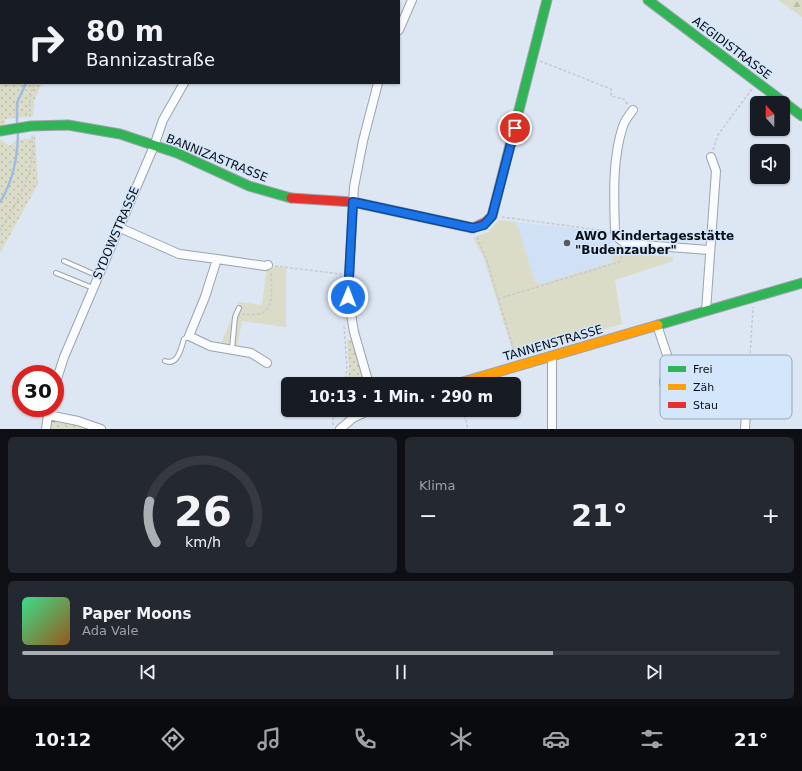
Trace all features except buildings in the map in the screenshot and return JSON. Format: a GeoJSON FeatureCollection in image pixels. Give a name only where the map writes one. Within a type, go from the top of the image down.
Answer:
{"type":"FeatureCollection","features":[{"type":"Feature","properties":{"kind":"street"},"geometry":{"type":"LineString","coordinates":[[400,28],[412,0]]}},
{"type":"Feature","properties":{"kind":"street"},"geometry":{"type":"LineString","coordinates":[[473,228],[484,225],[492,216],[547,0]]}},
{"type":"Feature","properties":{"kind":"street","name":"AEGIDISTRASSE"},"geometry":{"type":"LineString","coordinates":[[648,0],[802,116]]}},
{"type":"Feature","properties":{"kind":"street","name":"SYDOWSTRASSE"},"geometry":{"type":"LineString","coordinates":[[61,365],[118,227],[154,146],[163,120],[183,84]]}},
{"type":"Feature","properties":{"kind":"street"},"geometry":{"type":"LineString","coordinates":[[367,377],[354,332],[348,297],[354,187],[363,141],[378,84]]}},
{"type":"Feature","properties":{"kind":"street"},"geometry":{"type":"LineString","coordinates":[[633,110],[623,124],[616,161],[614,196],[615,232],[620,241],[629,244],[709,250]]}},
{"type":"Feature","properties":{"kind":"street","name":"BANNIZASTRASSE"},"geometry":{"type":"LineString","coordinates":[[3,130],[31,126],[68,125],[120,134],[177,153],[249,186],[289,198],[353,202],[473,228]]}},
{"type":"Feature","properties":{"kind":"street"},"geometry":{"type":"LineString","coordinates":[[706,311],[709,250],[716,171],[711,157]]}},
{"type":"Feature","properties":{"kind":"street"},"geometry":{"type":"LineString","coordinates":[[118,227],[179,254],[265,266],[270,265]]}},
{"type":"Feature","properties":{"kind":"street"},"geometry":{"type":"LineString","coordinates":[[217,259],[205,297],[189,336],[210,346],[251,353],[267,363]]}},
{"type":"Feature","properties":{"kind":"street","name":"TANNENSTRASSE"},"geometry":{"type":"LineString","coordinates":[[480,377],[802,283]]}},
{"type":"Feature","properties":{"kind":"street"},"geometry":{"type":"LineString","coordinates":[[657,325],[667,355]]}},
{"type":"Feature","properties":{"kind":"street"},"geometry":{"type":"LineString","coordinates":[[552,356],[552,429]]}},
{"type":"Feature","properties":{"kind":"street"},"geometry":{"type":"LineString","coordinates":[[64,416],[101,429]]}},
{"type":"Feature","properties":{"kind":"street"},"geometry":{"type":"LineString","coordinates":[[46,429],[48,417]]}},
{"type":"Feature","properties":{"kind":"street"},"geometry":{"type":"LineString","coordinates":[[340,429],[355,417]]}},
{"type":"Feature","properties":{"kind":"street"},"geometry":{"type":"LineString","coordinates":[[745,429],[746,419]]}},
{"type":"Feature","properties":{"kind":"lane"},"geometry":{"type":"LineString","coordinates":[[64,261],[98,276]]}},
{"type":"Feature","properties":{"kind":"lane"},"geometry":{"type":"LineString","coordinates":[[56,272],[93,288]]}},
{"type":"Feature","properties":{"kind":"lane"},"geometry":{"type":"LineString","coordinates":[[232,350],[239,308]]}},
{"type":"Feature","properties":{"kind":"lane"},"geometry":{"type":"LineString","coordinates":[[164,361],[172,362],[176,358],[184,338],[189,336]]}},
{"type":"Feature","properties":{"kind":"path"},"geometry":{"type":"LineString","coordinates":[[532,58],[611,89],[611,96],[624,99],[633,110]]}},
{"type":"Feature","properties":{"kind":"path"},"geometry":{"type":"LineString","coordinates":[[711,157],[718,135],[758,82]]}},
{"type":"Feature","properties":{"kind":"path"},"geometry":{"type":"LineString","coordinates":[[0,231],[24,189],[32,166],[33,146],[29,101],[34,84]]}},
{"type":"Feature","properties":{"kind":"path"},"geometry":{"type":"LineString","coordinates":[[492,216],[615,232]]}},
{"type":"Feature","properties":{"kind":"path"},"geometry":{"type":"LineString","coordinates":[[473,228],[487,261],[518,366]]}},
{"type":"Feature","properties":{"kind":"path"},"geometry":{"type":"LineString","coordinates":[[498,300],[620,262],[624,251],[629,244]]}},
{"type":"Feature","properties":{"kind":"path"},"geometry":{"type":"LineString","coordinates":[[237,314],[259,314],[267,308],[271,302],[272,295],[270,265],[349,275]]}},
{"type":"Feature","properties":{"kind":"path"},"geometry":{"type":"LineString","coordinates":[[750,355],[753,297]]}},
{"type":"Feature","properties":{"kind":"path"},"geometry":{"type":"LineString","coordinates":[[344,325],[347,369],[346,377]]}},
{"type":"Feature","properties":{"kind":"path"},"geometry":{"type":"LineString","coordinates":[[333,429],[334,417]]}},
{"type":"Feature","properties":{"kind":"path"},"geometry":{"type":"LineString","coordinates":[[465,417],[468,429]]}},
{"type":"Feature","properties":{"kind":"shaded area","name":"AWO Kindertagesstätte \"Budenzauber\""},"geometry":{"type":"Polygon","coordinates":[[[516,222],[610,232],[613,262],[540,284],[535,281],[516,222]]]}},
{"type":"Feature","properties":{"kind":"green space"},"geometry":{"type":"Polygon","coordinates":[[[778,0],[802,0],[802,17],[778,0]]]}},
{"type":"Feature","properties":{"kind":"green space"},"geometry":{"type":"Polygon","coordinates":[[[0,84],[42,84],[34,101],[33,116],[5,119],[5,125],[0,126],[0,84]]]}},
{"type":"Feature","properties":{"kind":"green space"},"geometry":{"type":"Polygon","coordinates":[[[34,133],[38,184],[0,253],[0,139],[9,146],[17,140],[34,138],[34,133]]]}},
{"type":"Feature","properties":{"kind":"green space"},"geometry":{"type":"Polygon","coordinates":[[[499,220],[516,222],[535,281],[540,284],[613,262],[612,255],[625,253],[673,257],[673,261],[615,280],[622,324],[514,356],[483,256],[473,238],[488,232],[499,220]]]}},
{"type":"Feature","properties":{"kind":"green space"},"geometry":{"type":"Polygon","coordinates":[[[267,266],[286,268],[286,327],[242,321],[237,348],[220,345],[239,302],[262,305],[267,266]]]}},
{"type":"Feature","properties":{"kind":"green space"},"geometry":{"type":"Polygon","coordinates":[[[347,340],[352,340],[362,377],[348,377],[349,368],[347,340]]]}},
{"type":"Feature","properties":{"kind":"green space"},"geometry":{"type":"Polygon","coordinates":[[[52,421],[76,425],[88,429],[49,429],[52,421]]]}},
{"type":"Feature","properties":{"kind":"waterway"},"geometry":{"type":"LineString","coordinates":[[17,125],[17,103],[26,84]]}},
{"type":"Feature","properties":{"kind":"waterway"},"geometry":{"type":"LineString","coordinates":[[0,202],[12,176],[16,158],[18,130]]}},
{"type":"Feature","properties":{"kind":"traffic: fast"},"geometry":{"type":"LineString","coordinates":[[486,222],[492,216],[547,0]]}},
{"type":"Feature","properties":{"kind":"traffic: fast"},"geometry":{"type":"LineString","coordinates":[[648,0],[802,116]]}},
{"type":"Feature","properties":{"kind":"traffic: fast"},"geometry":{"type":"LineString","coordinates":[[0,131],[31,126],[68,125],[120,134],[177,153],[249,186],[291,198]]}},
{"type":"Feature","properties":{"kind":"traffic: fast"},"geometry":{"type":"LineString","coordinates":[[658,325],[802,283]]}},
{"type":"Feature","properties":{"kind":"traffic: slow"},"geometry":{"type":"LineString","coordinates":[[480,377],[658,325]]}},
{"type":"Feature","properties":{"kind":"traffic: jam"},"geometry":{"type":"LineString","coordinates":[[291,198],[353,202],[473,228],[486,222]]}},
{"type":"Feature","properties":{"kind":"place","name":"AWO Kindertagesstätte \"Budenzauber\""},"geometry":{"type":"Point","coordinates":[567,243]}},
{"type":"Feature","properties":{"kind":"route"},"geometry":{"type":"LineString","coordinates":[[348,297],[353,202],[473,228],[484,225],[492,216],[515,128]]}}]}
